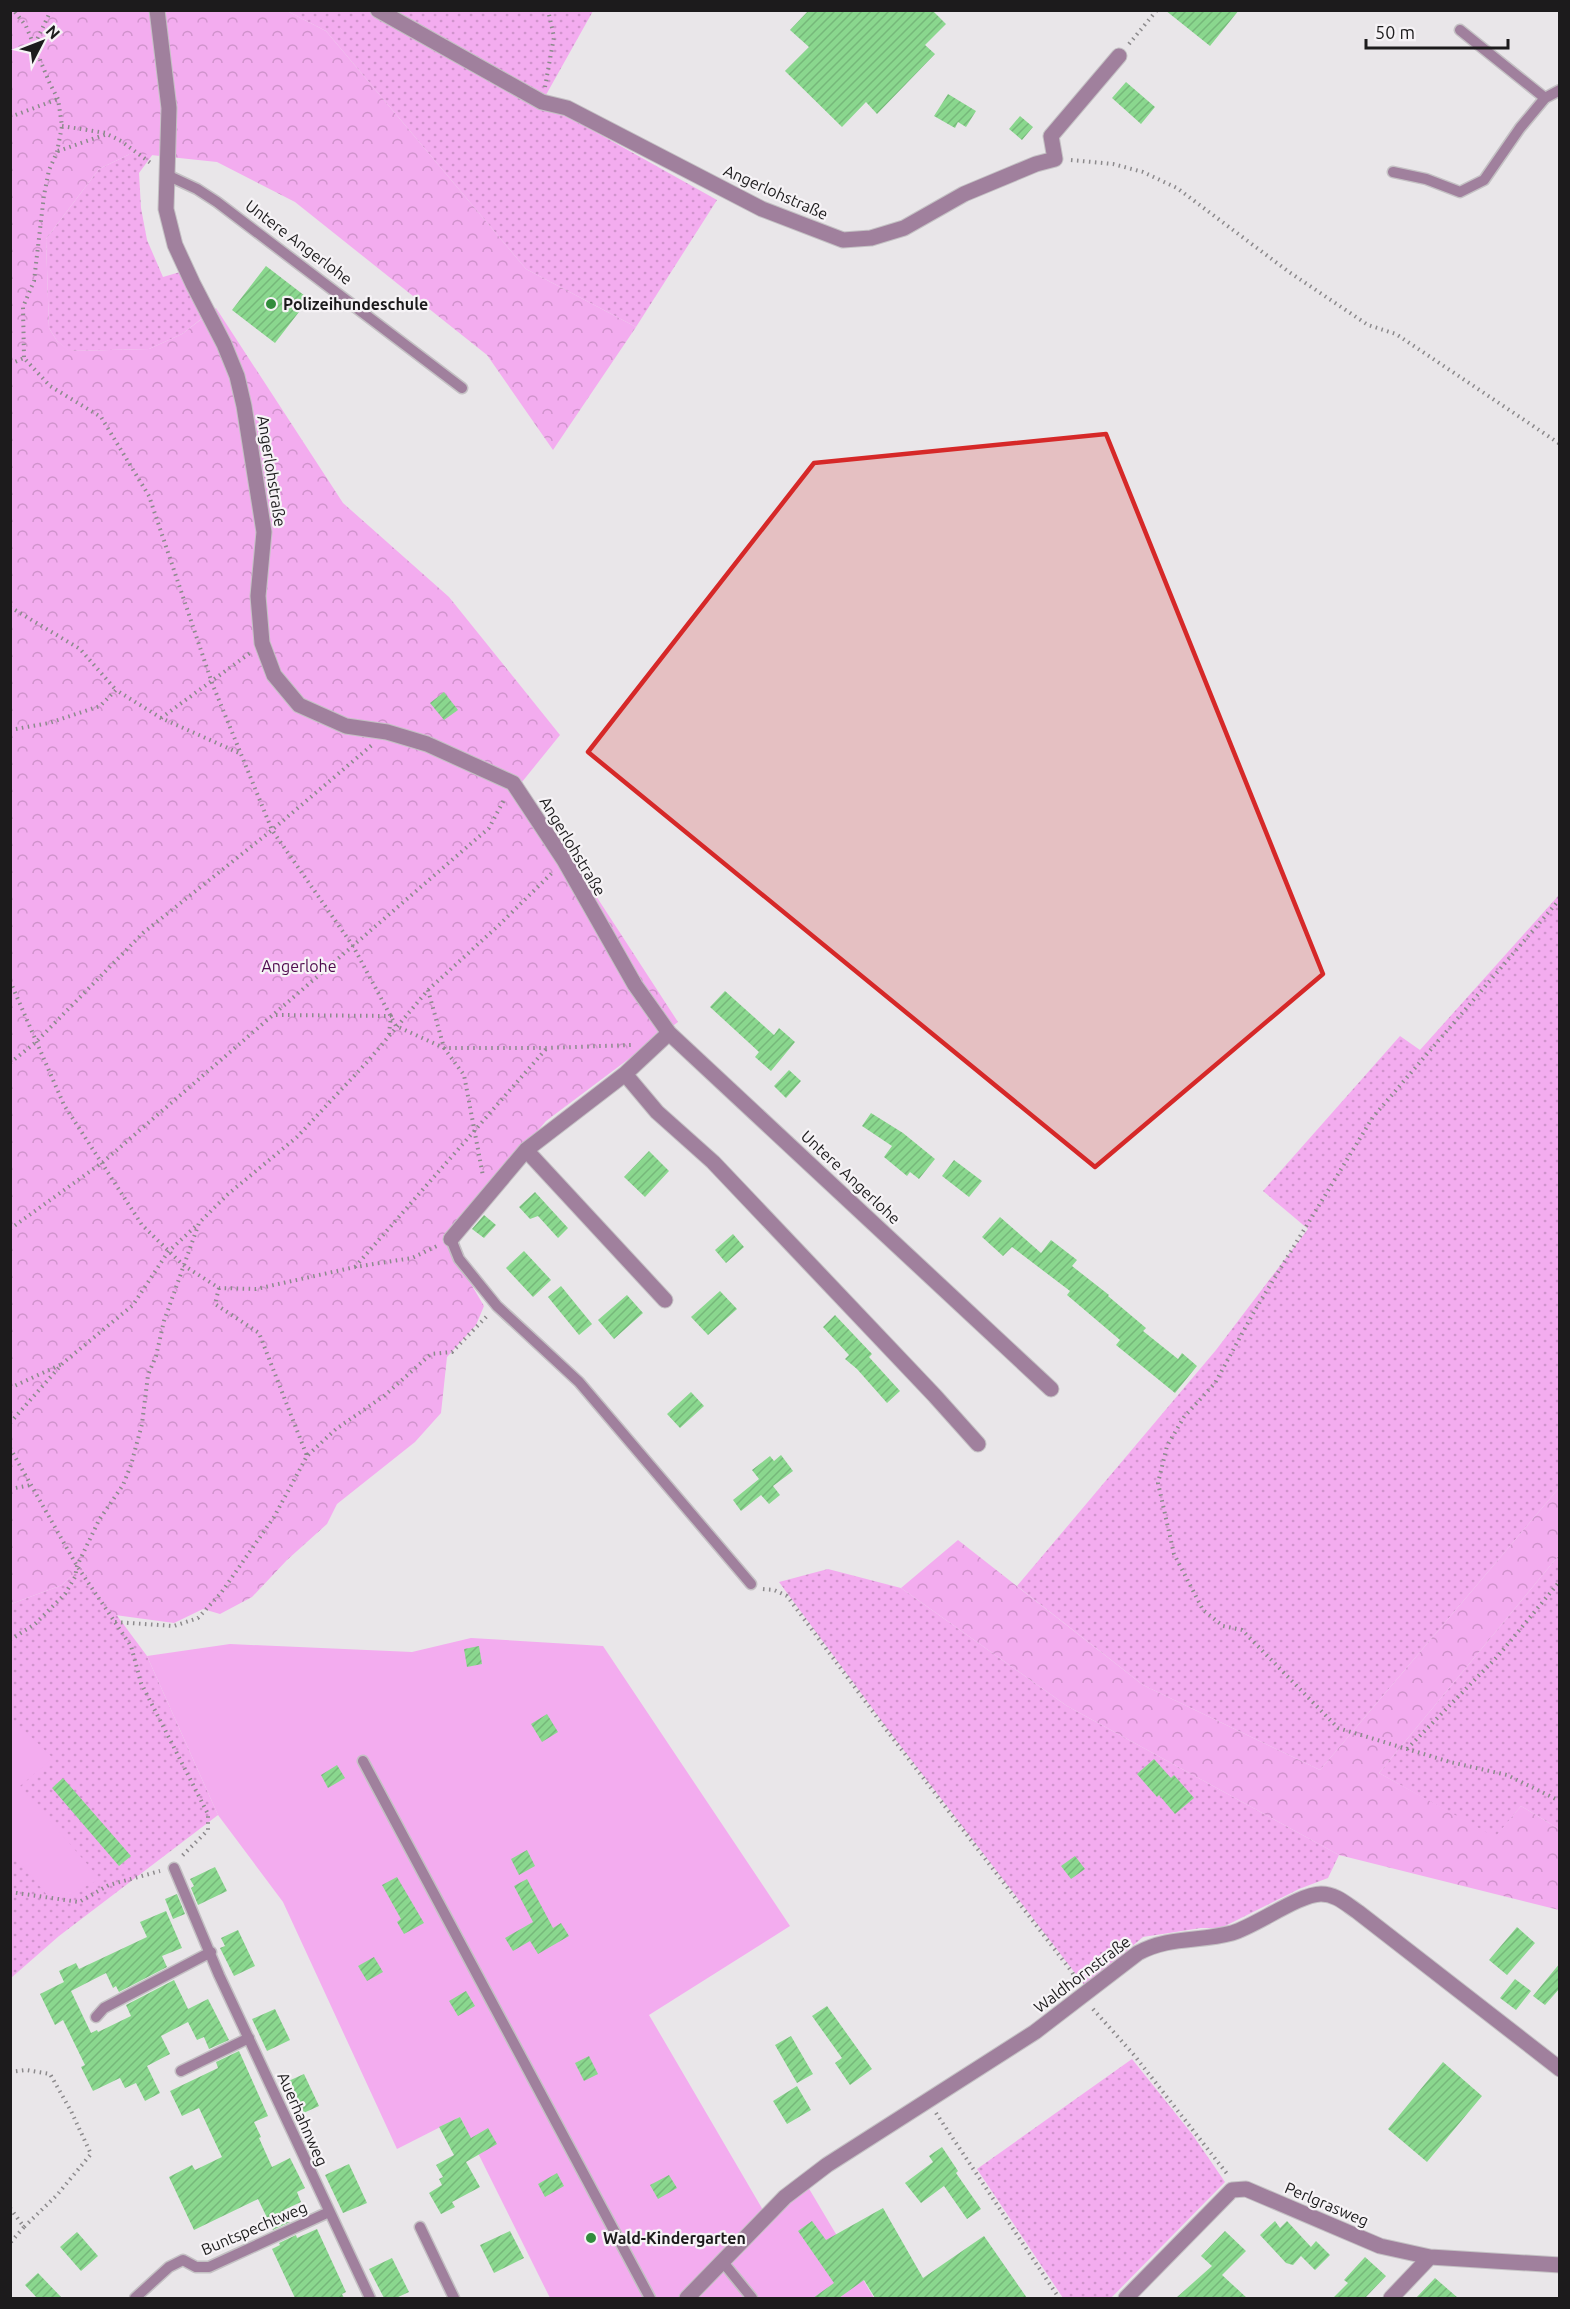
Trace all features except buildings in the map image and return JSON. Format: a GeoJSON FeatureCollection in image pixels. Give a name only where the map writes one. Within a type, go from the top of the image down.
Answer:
{"type":"FeatureCollection","features":[{"type":"Feature","properties":{"kind":"street","name":"Angerlohstraße"},"geometry":{"type":"LineString","coordinates":[[157,10],[169,108],[166,209],[175,246],[225,344],[237,376],[244,406],[264,532],[258,597],[262,643],[274,675],[299,705],[346,726],[387,732],[427,744],[513,783],[564,861],[635,985],[669,1033]]}},
{"type":"Feature","properties":{"kind":"street","name":"Angerlohstraße"},"geometry":{"type":"LineString","coordinates":[[378,10],[542,102],[567,108],[762,208],[843,240],[871,238],[904,228],[964,194],[1036,164],[1055,159]]}},
{"type":"Feature","properties":{"kind":"street"},"geometry":{"type":"LineString","coordinates":[[1055,159],[1051,136],[1119,56]]}},
{"type":"Feature","properties":{"kind":"street"},"geometry":{"type":"LineString","coordinates":[[451,1239],[526,1150],[625,1074],[669,1033]]}},
{"type":"Feature","properties":{"kind":"street","name":"Untere Angerlohe"},"geometry":{"type":"LineString","coordinates":[[669,1033],[1052,1389]]}},
{"type":"Feature","properties":{"kind":"street"},"geometry":{"type":"LineString","coordinates":[[625,1074],[657,1112],[713,1162],[978,1444]]}},
{"type":"Feature","properties":{"kind":"street"},"geometry":{"type":"LineString","coordinates":[[526,1150],[665,1300]]}},
{"type":"Feature","properties":{"kind":"street","name":"Waldhornstraße"},"geometry":{"type":"LineString","coordinates":[[687,2298],[785,2197],[827,2165],[1035,2032],[1119,1967],[1149,1947],[1176,1940],[1233,1933],[1306,1898],[1320,1894],[1336,1897],[1358,1912],[1560,2069]]}},
{"type":"Feature","properties":{"kind":"street"},"geometry":{"type":"LineString","coordinates":[[1126,2298],[1232,2190]]}},
{"type":"Feature","properties":{"kind":"street","name":"Perlgrasweg"},"geometry":{"type":"LineString","coordinates":[[1232,2190],[1246,2190],[1380,2246],[1430,2257],[1560,2265]]}},
{"type":"Feature","properties":{"kind":"street"},"geometry":{"type":"LineString","coordinates":[[1391,2298],[1430,2257]]}},
{"type":"Feature","properties":{"kind":"lane"},"geometry":{"type":"LineString","coordinates":[[1460,30],[1545,98]]}},
{"type":"Feature","properties":{"kind":"lane"},"geometry":{"type":"LineString","coordinates":[[1393,172],[1426,179],[1460,192],[1484,180],[1520,128],[1545,98],[1560,90]]}},
{"type":"Feature","properties":{"kind":"lane","name":"Untere Angerlohe"},"geometry":{"type":"LineString","coordinates":[[167,176],[197,189],[217,202],[462,388]]}},
{"type":"Feature","properties":{"kind":"lane"},"geometry":{"type":"LineString","coordinates":[[451,1239],[459,1259],[497,1306],[579,1382],[751,1584]]}},
{"type":"Feature","properties":{"kind":"lane"},"geometry":{"type":"LineString","coordinates":[[363,1761],[650,2298]]}},
{"type":"Feature","properties":{"kind":"lane","name":"Auerhahnweg"},"geometry":{"type":"LineString","coordinates":[[174,1868],[249,2038],[370,2298]]}},
{"type":"Feature","properties":{"kind":"lane"},"geometry":{"type":"LineString","coordinates":[[96,2017],[104,2008],[211,1952]]}},
{"type":"Feature","properties":{"kind":"lane"},"geometry":{"type":"LineString","coordinates":[[181,2071],[249,2038]]}},
{"type":"Feature","properties":{"kind":"lane","name":"Buntspechtweg"},"geometry":{"type":"LineString","coordinates":[[135,2298],[169,2267],[183,2260],[195,2267],[210,2267],[329,2212]]}},
{"type":"Feature","properties":{"kind":"lane"},"geometry":{"type":"LineString","coordinates":[[420,2227],[454,2298]]}},
{"type":"Feature","properties":{"kind":"lane"},"geometry":{"type":"LineString","coordinates":[[722,2261],[752,2298]]}},
{"type":"Feature","properties":{"kind":"path"},"geometry":{"type":"LineString","coordinates":[[35,44],[51,10]]}},
{"type":"Feature","properties":{"kind":"path"},"geometry":{"type":"LineString","coordinates":[[542,102],[554,37],[548,10]]}},
{"type":"Feature","properties":{"kind":"path"},"geometry":{"type":"LineString","coordinates":[[1119,56],[1157,10]]}},
{"type":"Feature","properties":{"kind":"path"},"geometry":{"type":"LineString","coordinates":[[14,11],[35,44],[58,99],[62,126],[57,152],[49,170],[34,281],[23,307],[24,358],[50,386],[101,417],[149,496],[212,683],[272,830],[353,946],[396,1026],[444,1048],[546,1048],[655,1044]]}},
{"type":"Feature","properties":{"kind":"path"},"geometry":{"type":"LineString","coordinates":[[10,117],[58,99]]}},
{"type":"Feature","properties":{"kind":"path"},"geometry":{"type":"LineString","coordinates":[[62,126],[107,134],[121,141],[167,176]]}},
{"type":"Feature","properties":{"kind":"path"},"geometry":{"type":"LineString","coordinates":[[57,152],[107,134]]}},
{"type":"Feature","properties":{"kind":"path"},"geometry":{"type":"LineString","coordinates":[[1055,159],[1113,164],[1143,172],[1177,188],[1288,272],[1368,325],[1396,334],[1560,444]]}},
{"type":"Feature","properties":{"kind":"path"},"geometry":{"type":"LineString","coordinates":[[10,364],[24,358]]}},
{"type":"Feature","properties":{"kind":"path"},"geometry":{"type":"LineString","coordinates":[[10,607],[80,649],[116,690],[161,718],[240,753]]}},
{"type":"Feature","properties":{"kind":"path"},"geometry":{"type":"LineString","coordinates":[[161,718],[212,683],[262,643]]}},
{"type":"Feature","properties":{"kind":"path"},"geometry":{"type":"LineString","coordinates":[[10,730],[49,723],[100,706],[116,690]]}},
{"type":"Feature","properties":{"kind":"path"},"geometry":{"type":"LineString","coordinates":[[10,1062],[36,1042],[143,933],[272,830],[387,732]]}},
{"type":"Feature","properties":{"kind":"path"},"geometry":{"type":"LineString","coordinates":[[10,1229],[103,1162],[489,828],[513,783]]}},
{"type":"Feature","properties":{"kind":"path"},"geometry":{"type":"LineString","coordinates":[[10,1423],[63,1364],[133,1305],[168,1251],[227,1195],[297,1137],[368,1061],[428,990],[564,861]]}},
{"type":"Feature","properties":{"kind":"path"},"geometry":{"type":"LineString","coordinates":[[1560,899],[1373,1117],[1255,1310],[1215,1383],[1184,1417],[1167,1446],[1158,1483],[1174,1554],[1203,1610],[1223,1626],[1242,1630],[1338,1728],[1507,1775],[1560,1801]]}},
{"type":"Feature","properties":{"kind":"path"},"geometry":{"type":"LineString","coordinates":[[10,981],[64,1105],[142,1225],[183,1265],[219,1288],[256,1288],[355,1267],[412,1258],[451,1239]]}},
{"type":"Feature","properties":{"kind":"path"},"geometry":{"type":"LineString","coordinates":[[428,990],[444,1048],[464,1075],[484,1177]]}},
{"type":"Feature","properties":{"kind":"path"},"geometry":{"type":"LineString","coordinates":[[275,1015],[391,1016]]}},
{"type":"Feature","properties":{"kind":"path"},"geometry":{"type":"LineString","coordinates":[[389,1035],[391,1016]]}},
{"type":"Feature","properties":{"kind":"path"},"geometry":{"type":"LineString","coordinates":[[355,1267],[546,1048]]}},
{"type":"Feature","properties":{"kind":"path"},"geometry":{"type":"LineString","coordinates":[[10,1640],[35,1624],[65,1594],[75,1577],[77,1566],[99,1520],[123,1485],[142,1424],[148,1375],[156,1356],[164,1321],[199,1223]]}},
{"type":"Feature","properties":{"kind":"path"},"geometry":{"type":"LineString","coordinates":[[219,1288],[215,1304],[259,1333],[307,1456]]}},
{"type":"Feature","properties":{"kind":"path"},"geometry":{"type":"LineString","coordinates":[[115,1622],[174,1626],[198,1618],[221,1593],[274,1517],[307,1456],[336,1429],[384,1396],[431,1354],[452,1352],[497,1306]]}},
{"type":"Feature","properties":{"kind":"path"},"geometry":{"type":"LineString","coordinates":[[10,1388],[63,1364]]}},
{"type":"Feature","properties":{"kind":"path"},"geometry":{"type":"LineString","coordinates":[[10,1448],[77,1566],[131,1646],[141,1683],[208,1814],[208,1830],[177,1861],[174,1868],[109,1885],[79,1902],[10,1892]]}},
{"type":"Feature","properties":{"kind":"path"},"geometry":{"type":"LineString","coordinates":[[10,1489],[31,1485]]}},
{"type":"Feature","properties":{"kind":"path"},"geometry":{"type":"LineString","coordinates":[[1407,1749],[1498,1656],[1560,1581]]}},
{"type":"Feature","properties":{"kind":"path"},"geometry":{"type":"LineString","coordinates":[[751,1584],[787,1596],[1072,1972],[1090,2006],[1134,2055],[1230,2178],[1232,2190]]}},
{"type":"Feature","properties":{"kind":"path"},"geometry":{"type":"LineString","coordinates":[[10,2072],[26,2070],[50,2074],[71,2111],[91,2154],[57,2195],[10,2243]]}},
{"type":"Feature","properties":{"kind":"path"},"geometry":{"type":"LineString","coordinates":[[926,2101],[1059,2298]]}},
{"type":"Feature","properties":{"kind":"path"},"geometry":{"type":"LineString","coordinates":[[10,2208],[24,2227]]}},
{"type":"Feature","properties":{"kind":"highlighted area"},"geometry":{"type":"Polygon","coordinates":[[[1106,434],[1323,974],[1095,1167],[588,752],[814,463],[1106,434]]]}},
{"type":"Feature","properties":{"kind":"green space","name":"Angerlohe"},"geometry":{"type":"Polygon","coordinates":[[[11,11],[287,11],[326,31],[526,269],[636,327],[553,450],[487,355],[295,202],[217,162],[132,153],[99,169],[46,239],[49,328],[57,341],[70,351],[149,349],[182,334],[216,308],[343,503],[449,597],[560,735],[522,782],[678,1022],[546,1121],[445,1240],[484,1306],[476,1325],[447,1357],[441,1413],[415,1442],[337,1504],[327,1524],[287,1560],[252,1597],[220,1614],[203,1609],[174,1623],[115,1615],[81,1567],[62,1585],[11,1604],[11,11]]]}},
{"type":"Feature","properties":{"kind":"green space"},"geometry":{"type":"Polygon","coordinates":[[[287,11],[593,11],[542,102],[717,200],[636,327],[526,269],[326,31],[287,11]]]}},
{"type":"Feature","properties":{"kind":"green space"},"geometry":{"type":"Polygon","coordinates":[[[132,153],[153,154],[139,173],[141,208],[147,240],[163,277],[180,272],[205,316],[182,334],[149,349],[69,351],[57,341],[49,328],[46,239],[99,169],[132,153]]]}},
{"type":"Feature","properties":{"kind":"green space"},"geometry":{"type":"Polygon","coordinates":[[[1559,895],[1559,1488],[1320,1770],[1143,1685],[1017,1586],[1216,1350],[1308,1229],[1263,1191],[1400,1036],[1420,1050],[1559,895]]]}},
{"type":"Feature","properties":{"kind":"green space"},"geometry":{"type":"Polygon","coordinates":[[[1559,1488],[1559,1555],[1379,1773],[1495,1837],[1521,1806],[1559,1829],[1559,1910],[1339,1855],[1067,1706],[901,1588],[958,1540],[1143,1685],[1320,1770],[1559,1488]]]}},
{"type":"Feature","properties":{"kind":"green space"},"geometry":{"type":"Polygon","coordinates":[[[1559,1555],[1559,1829],[1521,1806],[1495,1838],[1379,1773],[1559,1555]]]}},
{"type":"Feature","properties":{"kind":"green space"},"geometry":{"type":"Polygon","coordinates":[[[81,1567],[147,1656],[218,1815],[59,1936],[11,1978],[11,1604],[62,1585],[81,1567]]]}},
{"type":"Feature","properties":{"kind":"green space"},"geometry":{"type":"Polygon","coordinates":[[[828,1569],[901,1588],[1067,1706],[1339,1855],[1328,1878],[1299,1889],[1221,1928],[1201,1928],[1143,1937],[1085,1986],[889,1731],[779,1582],[828,1569]]]}},
{"type":"Feature","properties":{"kind":"green space"},"geometry":{"type":"Polygon","coordinates":[[[471,1638],[603,1646],[790,1926],[649,2015],[770,2222],[808,2187],[874,2298],[550,2298],[460,2117],[397,2149],[283,1902],[218,1815],[147,1656],[230,1644],[412,1652],[471,1638]]]}},
{"type":"Feature","properties":{"kind":"green space"},"geometry":{"type":"Polygon","coordinates":[[[10,1717],[53,1758],[20,1786],[100,1879],[69,1895],[47,1895],[11,1852],[10,1717]]]}},
{"type":"Feature","properties":{"kind":"green space"},"geometry":{"type":"Polygon","coordinates":[[[1132,2059],[1192,2134],[1225,2182],[1111,2298],[1063,2298],[977,2169],[1132,2059]]]}},
{"type":"Feature","properties":{"kind":"place","name":"Polizeihundeschule"},"geometry":{"type":"Point","coordinates":[271,304]}},
{"type":"Feature","properties":{"kind":"place","name":"Wald-Kindergarten"},"geometry":{"type":"Point","coordinates":[591,2238]}}]}
